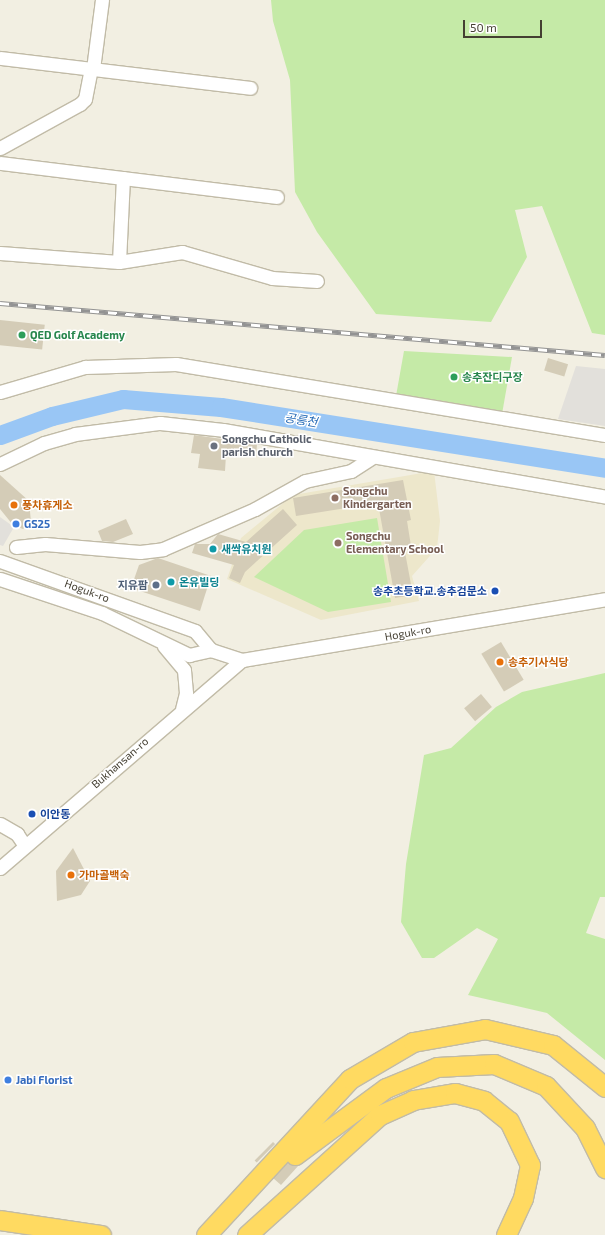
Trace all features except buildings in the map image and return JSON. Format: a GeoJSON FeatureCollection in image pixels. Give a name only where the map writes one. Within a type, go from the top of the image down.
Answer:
{"type":"FeatureCollection","features":[{"type":"Feature","properties":{"kind":"highway"},"geometry":{"type":"LineString","coordinates":[[206,1235],[350,1079],[413,1042],[485,1029],[553,1045],[605,1087]]}},
{"type":"Feature","properties":{"kind":"highway"},"geometry":{"type":"LineString","coordinates":[[237,1203],[325,1131],[386,1088],[438,1067],[494,1064],[546,1086],[585,1128],[605,1168]]}},
{"type":"Feature","properties":{"kind":"highway"},"geometry":{"type":"LineString","coordinates":[[247,1235],[380,1114],[413,1100],[455,1093],[484,1101],[509,1121],[530,1164],[523,1198],[506,1235]]}},
{"type":"Feature","properties":{"kind":"highway"},"geometry":{"type":"LineString","coordinates":[[0,1220],[101,1235]]}},
{"type":"Feature","properties":{"kind":"street"},"geometry":{"type":"LineString","coordinates":[[0,148],[80,104],[85,99],[92,69],[102,0]]}},
{"type":"Feature","properties":{"kind":"street"},"geometry":{"type":"LineString","coordinates":[[0,58],[250,88]]}},
{"type":"Feature","properties":{"kind":"street"},"geometry":{"type":"LineString","coordinates":[[0,163],[277,197]]}},
{"type":"Feature","properties":{"kind":"street"},"geometry":{"type":"LineString","coordinates":[[119,262],[123,178]]}},
{"type":"Feature","properties":{"kind":"street"},"geometry":{"type":"LineString","coordinates":[[0,253],[119,262],[182,252],[272,278],[317,281]]}},
{"type":"Feature","properties":{"kind":"street"},"geometry":{"type":"LineString","coordinates":[[0,392],[85,367],[176,364],[605,435]]}},
{"type":"Feature","properties":{"kind":"street"},"geometry":{"type":"LineString","coordinates":[[0,464],[44,443],[75,434],[160,423],[223,430],[371,458],[605,497]]}},
{"type":"Feature","properties":{"kind":"street"},"geometry":{"type":"LineString","coordinates":[[16,547],[45,544],[125,552],[163,549],[255,509],[306,481],[351,471],[371,458]]}},
{"type":"Feature","properties":{"kind":"street","name":"Hoguk-ro"},"geometry":{"type":"LineString","coordinates":[[0,561],[195,631],[211,650]]}},
{"type":"Feature","properties":{"kind":"street","name":"Hoguk-ro"},"geometry":{"type":"LineString","coordinates":[[0,579],[102,613],[161,644],[189,655],[211,650],[242,660],[275,657],[605,599]]}},
{"type":"Feature","properties":{"kind":"street"},"geometry":{"type":"LineString","coordinates":[[161,644],[184,670],[186,694],[182,709]]}},
{"type":"Feature","properties":{"kind":"street","name":"Bukhansan-ro"},"geometry":{"type":"LineString","coordinates":[[0,868],[182,709],[242,660]]}},
{"type":"Feature","properties":{"kind":"street"},"geometry":{"type":"LineString","coordinates":[[0,824],[17,834],[25,846]]}},
{"type":"Feature","properties":{"kind":"shaded area"},"geometry":{"type":"Polygon","coordinates":[[[576,366],[605,369],[605,426],[558,419],[576,366]]]}},
{"type":"Feature","properties":{"kind":"shaded area","name":"Songchu Elementary School"},"geometry":{"type":"Polygon","coordinates":[[[434,471],[440,521],[437,548],[412,576],[419,601],[321,620],[227,579],[241,538],[293,495],[434,471]]]}},
{"type":"Feature","properties":{"kind":"shaded area"},"geometry":{"type":"Polygon","coordinates":[[[0,517],[14,527],[3,546],[0,545],[0,517]]]}},
{"type":"Feature","properties":{"kind":"green space"},"geometry":{"type":"Polygon","coordinates":[[[271,0],[605,0],[605,335],[592,333],[542,206],[515,210],[527,257],[491,322],[376,314],[317,232],[295,192],[290,80],[273,21],[271,0]]]}},
{"type":"Feature","properties":{"kind":"green space","name":"송추잔디구장"},"geometry":{"type":"Polygon","coordinates":[[[404,351],[512,357],[502,414],[396,396],[404,351]]]}},
{"type":"Feature","properties":{"kind":"green space"},"geometry":{"type":"Polygon","coordinates":[[[377,518],[391,602],[328,612],[254,577],[304,530],[377,518]]]}},
{"type":"Feature","properties":{"kind":"green space"},"geometry":{"type":"Polygon","coordinates":[[[605,673],[605,897],[600,897],[586,933],[605,939],[605,1060],[547,1013],[468,995],[498,939],[477,928],[434,958],[422,958],[401,922],[406,864],[424,755],[451,748],[496,707],[522,692],[605,673]]]}},
{"type":"Feature","properties":{"kind":"waterway","name":"공릉천"},"geometry":{"type":"LineString","coordinates":[[0,435],[52,416],[123,399],[221,407],[605,468]]}},
{"type":"Feature","properties":{"kind":"railway"},"geometry":{"type":"LineString","coordinates":[[0,303],[605,355]]}},
{"type":"Feature","properties":{"kind":"place","name":"QED Golf Academy"},"geometry":{"type":"Point","coordinates":[22,335]}},
{"type":"Feature","properties":{"kind":"place","name":"송추잔디구장"},"geometry":{"type":"Point","coordinates":[454,377]}},
{"type":"Feature","properties":{"kind":"place","name":"Songchu Catholic parish church"},"geometry":{"type":"Point","coordinates":[214,446]}},
{"type":"Feature","properties":{"kind":"place","name":"Songchu Kindergarten"},"geometry":{"type":"Point","coordinates":[335,498]}},
{"type":"Feature","properties":{"kind":"place","name":"풍차휴게소"},"geometry":{"type":"Point","coordinates":[14,505]}},
{"type":"Feature","properties":{"kind":"place","name":"GS25"},"geometry":{"type":"Point","coordinates":[16,524]}},
{"type":"Feature","properties":{"kind":"place","name":"Songchu Elementary School"},"geometry":{"type":"Point","coordinates":[338,543]}},
{"type":"Feature","properties":{"kind":"place","name":"새싹유치원"},"geometry":{"type":"Point","coordinates":[213,549]}},
{"type":"Feature","properties":{"kind":"place","name":"온유빌딩"},"geometry":{"type":"Point","coordinates":[171,582]}},
{"type":"Feature","properties":{"kind":"place","name":"지유팜"},"geometry":{"type":"Point","coordinates":[156,585]}},
{"type":"Feature","properties":{"kind":"place","name":"송추초등학교.송추검문소"},"geometry":{"type":"Point","coordinates":[495,591]}},
{"type":"Feature","properties":{"kind":"place","name":"송추기사식당"},"geometry":{"type":"Point","coordinates":[500,662]}},
{"type":"Feature","properties":{"kind":"place","name":"이안동"},"geometry":{"type":"Point","coordinates":[32,814]}},
{"type":"Feature","properties":{"kind":"place","name":"가마골백숙"},"geometry":{"type":"Point","coordinates":[71,875]}},
{"type":"Feature","properties":{"kind":"place","name":"Jabi Florist"},"geometry":{"type":"Point","coordinates":[8,1080]}}]}
